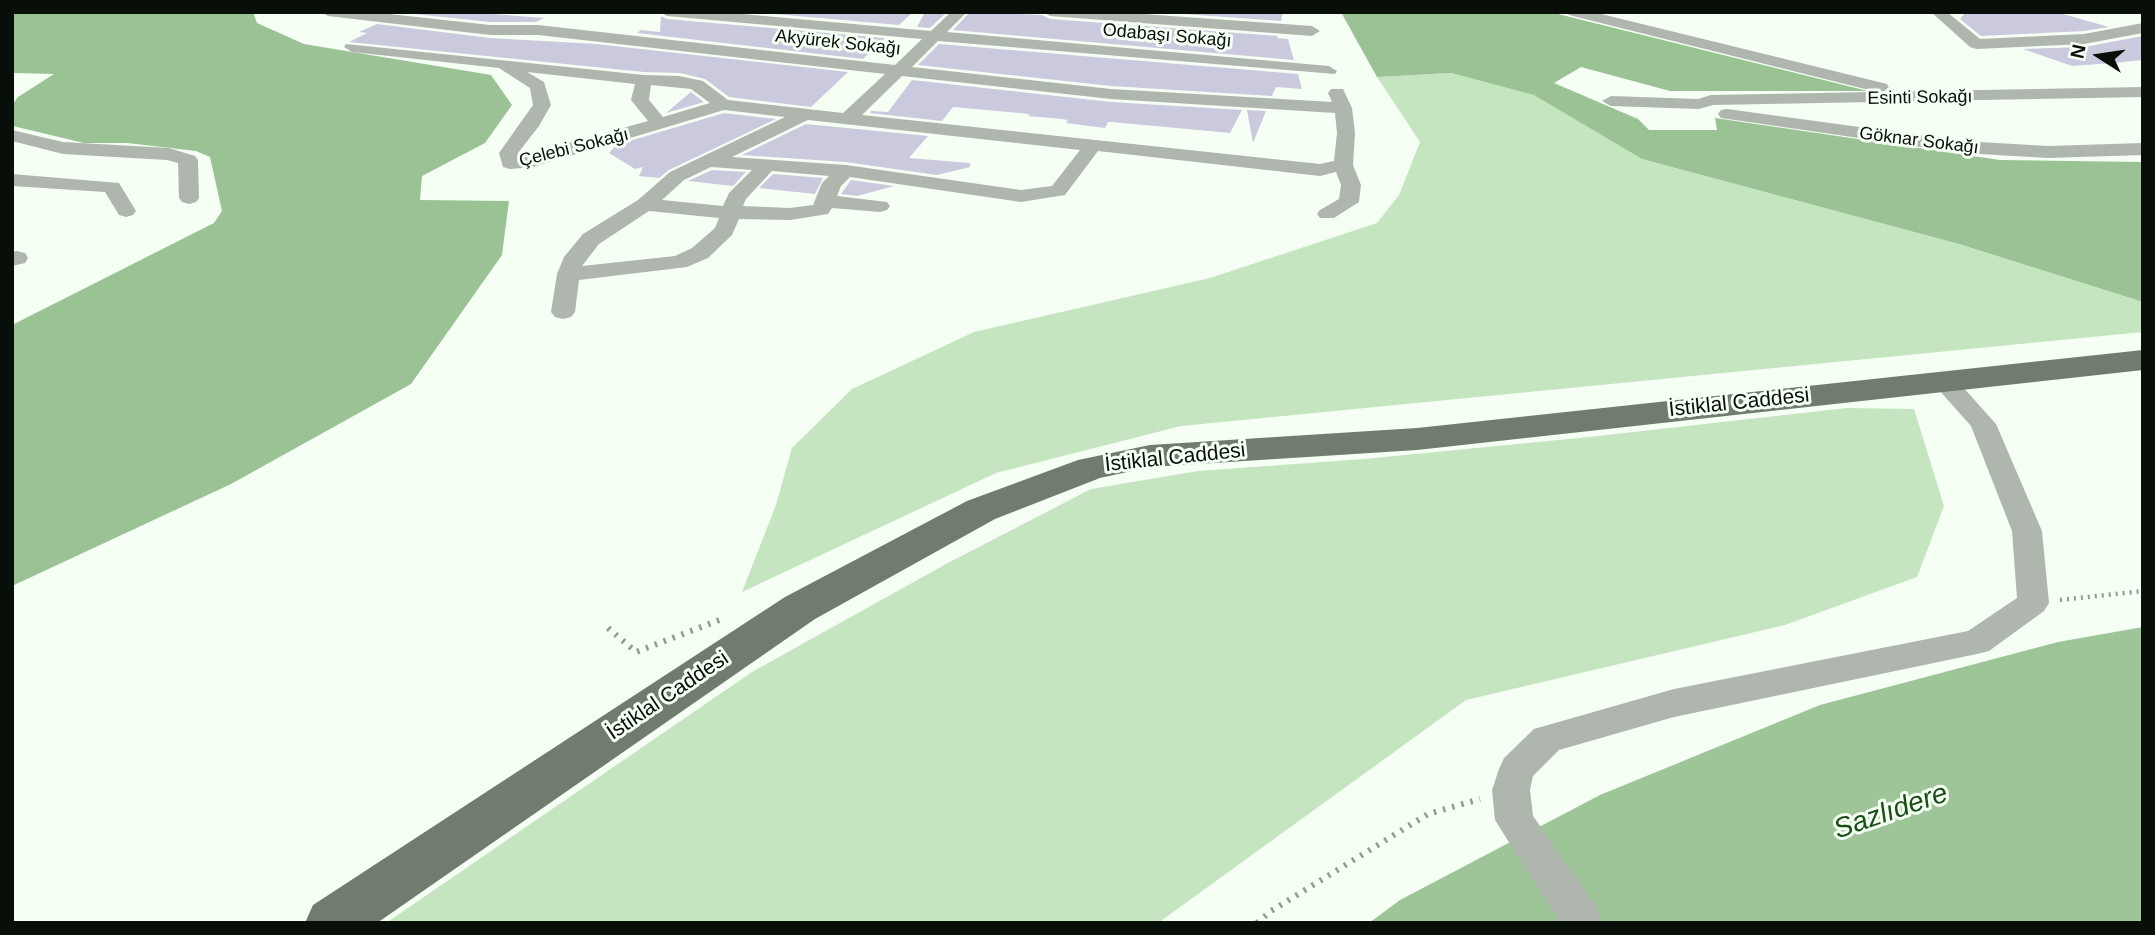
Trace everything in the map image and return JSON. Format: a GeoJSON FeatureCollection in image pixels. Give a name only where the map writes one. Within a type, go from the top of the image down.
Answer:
{"type":"FeatureCollection","features":[{"type":"Feature","properties":{"kind":"main road","name":"İstiklal Caddesi"},"geometry":{"type":"LineString","coordinates":[[332,923],[800,608],[981,510],[1091,468],[1162,455],[1417,439],[2143,360]]}},
{"type":"Feature","properties":{"kind":"street","name":"Akyürek Sokağı"},"geometry":{"type":"LineString","coordinates":[[328,12],[489,30],[538,30],[1165,99],[1343,108]]}},
{"type":"Feature","properties":{"kind":"street","name":"Odabaşı Sokağı"},"geometry":{"type":"LineString","coordinates":[[667,12],[1329,71]]}},
{"type":"Feature","properties":{"kind":"street"},"geometry":{"type":"LineString","coordinates":[[849,117],[960,12]]}},
{"type":"Feature","properties":{"kind":"street"},"geometry":{"type":"LineString","coordinates":[[1050,12],[1312,31]]}},
{"type":"Feature","properties":{"kind":"street"},"geometry":{"type":"LineString","coordinates":[[1306,12],[1343,108],[1346,133],[1343,165],[1351,186],[1349,202],[1327,214]]}},
{"type":"Feature","properties":{"kind":"street"},"geometry":{"type":"LineString","coordinates":[[1574,12],[1706,47],[1925,98]]}},
{"type":"Feature","properties":{"kind":"street"},"geometry":{"type":"LineString","coordinates":[[1938,12],[1976,44],[2084,39],[2143,28]]}},
{"type":"Feature","properties":{"kind":"street"},"geometry":{"type":"LineString","coordinates":[[538,30],[561,18]]}},
{"type":"Feature","properties":{"kind":"street","name":"Çelebi Sokağı"},"geometry":{"type":"LineString","coordinates":[[352,47],[643,80],[679,81],[698,85],[723,105]]}},
{"type":"Feature","properties":{"kind":"street","name":"Çelebi Sokağı"},"geometry":{"type":"LineString","coordinates":[[503,64],[538,86],[542,105],[530,126],[508,153],[510,163],[526,163],[723,105],[1320,170],[1343,165]]}},
{"type":"Feature","properties":{"kind":"street"},"geometry":{"type":"LineString","coordinates":[[643,80],[640,100],[660,125]]}},
{"type":"Feature","properties":{"kind":"street","name":"Esinti Sokağı"},"geometry":{"type":"LineString","coordinates":[[1699,104],[1711,100],[2143,92]]}},
{"type":"Feature","properties":{"kind":"street"},"geometry":{"type":"LineString","coordinates":[[1611,101],[1699,104]]}},
{"type":"Feature","properties":{"kind":"street","name":"Göknar Sokağı"},"geometry":{"type":"LineString","coordinates":[[1699,104],[1722,113],[1962,148],[2048,152],[2143,149]]}},
{"type":"Feature","properties":{"kind":"street"},"geometry":{"type":"LineString","coordinates":[[711,161],[807,113]]}},
{"type":"Feature","properties":{"kind":"street"},"geometry":{"type":"LineString","coordinates":[[12,135],[63,148],[169,154],[188,160],[189,198]]}},
{"type":"Feature","properties":{"kind":"street"},"geometry":{"type":"LineString","coordinates":[[562,312],[568,274],[575,257],[591,239],[645,204],[677,176],[703,162],[846,171],[1021,197],[1058,191],[1093,146]]}},
{"type":"Feature","properties":{"kind":"street"},"geometry":{"type":"LineString","coordinates":[[568,274],[679,262],[700,253],[725,231],[736,197],[768,164]]}},
{"type":"Feature","properties":{"kind":"street"},"geometry":{"type":"LineString","coordinates":[[645,204],[699,211],[790,214],[821,210],[832,183],[846,171]]}},
{"type":"Feature","properties":{"kind":"street"},"geometry":{"type":"LineString","coordinates":[[12,180],[112,187],[126,211]]}},
{"type":"Feature","properties":{"kind":"street"},"geometry":{"type":"LineString","coordinates":[[825,201],[880,206]]}},
{"type":"Feature","properties":{"kind":"street"},"geometry":{"type":"LineString","coordinates":[[1583,923],[1512,805],[1517,769],[1547,739],[1674,703],[1977,642],[2033,603],[2027,531],[1983,424],[1943,380]]}},
{"type":"Feature","properties":{"kind":"path"},"geometry":{"type":"LineString","coordinates":[[2033,603],[2143,590]]}},
{"type":"Feature","properties":{"kind":"path"},"geometry":{"type":"LineString","coordinates":[[608,628],[636,652],[736,614]]}},
{"type":"Feature","properties":{"kind":"path"},"geometry":{"type":"LineString","coordinates":[[1257,923],[1271,911],[1428,814],[1512,805]]}},
{"type":"Feature","properties":{"kind":"shaded area"},"geometry":{"type":"Polygon","coordinates":[[[12,12],[253,12],[257,23],[304,44],[491,75],[512,105],[485,143],[422,176],[420,200],[509,201],[502,255],[411,384],[231,484],[12,586],[12,325],[214,223],[222,211],[210,157],[196,151],[127,143],[84,143],[13,126],[12,105],[18,97],[54,74],[12,73],[12,12]]]}},
{"type":"Feature","properties":{"kind":"shaded area"},"geometry":{"type":"Polygon","coordinates":[[[1550,12],[1868,91],[1670,91],[1581,67],[1554,83],[1638,119],[1649,130],[1717,130],[1715,118],[2000,160],[2143,162],[2143,302],[1959,244],[1642,159],[1534,95],[1451,73],[1377,77],[1342,14],[1550,12]]]}},
{"type":"Feature","properties":{"kind":"shaded area"},"geometry":{"type":"Polygon","coordinates":[[[1451,73],[1535,95],[1642,159],[1959,244],[2143,302],[2143,332],[1181,426],[996,473],[742,592],[776,505],[792,448],[852,389],[974,332],[1210,278],[1377,223],[1399,195],[1420,142],[1377,77],[1451,73]]]}},
{"type":"Feature","properties":{"kind":"shaded area"},"geometry":{"type":"Polygon","coordinates":[[[1847,408],[1914,409],[1944,506],[1917,577],[1785,625],[1466,700],[1158,923],[386,923],[752,672],[946,564],[1091,489],[1198,471],[1364,459],[1847,408]]]}},
{"type":"Feature","properties":{"kind":"water","name":"Sazlıdere"},"geometry":{"type":"Polygon","coordinates":[[[2143,627],[2143,923],[1369,923],[1400,900],[1600,795],[1820,705],[2058,642],[2143,627]]]}},
{"type":"Feature","properties":{"kind":"building"},"geometry":{"type":"Polygon","coordinates":[[[467,12],[544,18],[536,22],[490,22],[405,13],[467,12]]]}},
{"type":"Feature","properties":{"kind":"building"},"geometry":{"type":"Polygon","coordinates":[[[752,12],[913,12],[899,25],[752,12]]]}},
{"type":"Feature","properties":{"kind":"building"},"geometry":{"type":"Polygon","coordinates":[[[925,12],[947,12],[930,28],[917,27],[925,12]]]}},
{"type":"Feature","properties":{"kind":"building"},"geometry":{"type":"Polygon","coordinates":[[[970,12],[1042,15],[1050,19],[1278,36],[1277,38],[1288,39],[1294,60],[953,30],[970,12]]]}},
{"type":"Feature","properties":{"kind":"building"},"geometry":{"type":"Polygon","coordinates":[[[1156,12],[1283,12],[1281,21],[1156,12]]]}},
{"type":"Feature","properties":{"kind":"building"},"geometry":{"type":"Polygon","coordinates":[[[1966,12],[2056,12],[2109,27],[2084,31],[1981,36],[1960,19],[1966,12]]]}},
{"type":"Feature","properties":{"kind":"building"},"geometry":{"type":"Polygon","coordinates":[[[661,16],[667,19],[885,38],[863,59],[637,33],[641,30],[660,32],[661,16]]]}},
{"type":"Feature","properties":{"kind":"building"},"geometry":{"type":"Polygon","coordinates":[[[377,24],[490,38],[596,44],[848,72],[811,107],[729,97],[705,79],[680,73],[644,72],[349,42],[367,33],[359,32],[377,24]]]}},
{"type":"Feature","properties":{"kind":"building"},"geometry":{"type":"Polygon","coordinates":[[[2143,36],[2143,60],[2072,66],[2023,49],[2084,47],[2143,36]]]}},
{"type":"Feature","properties":{"kind":"building"},"geometry":{"type":"Polygon","coordinates":[[[939,44],[1298,74],[1302,89],[1276,87],[1272,96],[1111,86],[918,65],[939,44]]]}},
{"type":"Feature","properties":{"kind":"building"},"geometry":{"type":"Polygon","coordinates":[[[912,80],[1111,102],[1242,110],[1230,133],[1112,122],[1108,122],[1105,128],[1066,123],[1068,120],[1062,119],[1028,116],[1030,114],[953,107],[942,121],[870,113],[888,112],[912,80]]]}},
{"type":"Feature","properties":{"kind":"building"},"geometry":{"type":"Polygon","coordinates":[[[691,92],[704,102],[666,113],[691,92]]]}},
{"type":"Feature","properties":{"kind":"building"},"geometry":{"type":"Polygon","coordinates":[[[1247,110],[1266,111],[1253,143],[1247,110]]]}},
{"type":"Feature","properties":{"kind":"building"},"geometry":{"type":"Polygon","coordinates":[[[724,113],[776,119],[669,170],[659,178],[639,176],[643,167],[635,169],[609,153],[616,145],[724,113]]]}},
{"type":"Feature","properties":{"kind":"building"},"geometry":{"type":"Polygon","coordinates":[[[806,124],[928,136],[909,158],[970,163],[970,167],[937,175],[846,162],[742,155],[806,124]]]}},
{"type":"Feature","properties":{"kind":"building"},"geometry":{"type":"Polygon","coordinates":[[[712,170],[746,172],[733,186],[688,181],[712,170]]]}},
{"type":"Feature","properties":{"kind":"building"},"geometry":{"type":"Polygon","coordinates":[[[773,174],[823,178],[815,194],[759,188],[773,174]]]}},
{"type":"Feature","properties":{"kind":"building"},"geometry":{"type":"Polygon","coordinates":[[[851,180],[894,186],[857,196],[841,194],[851,180]]]}}]}
